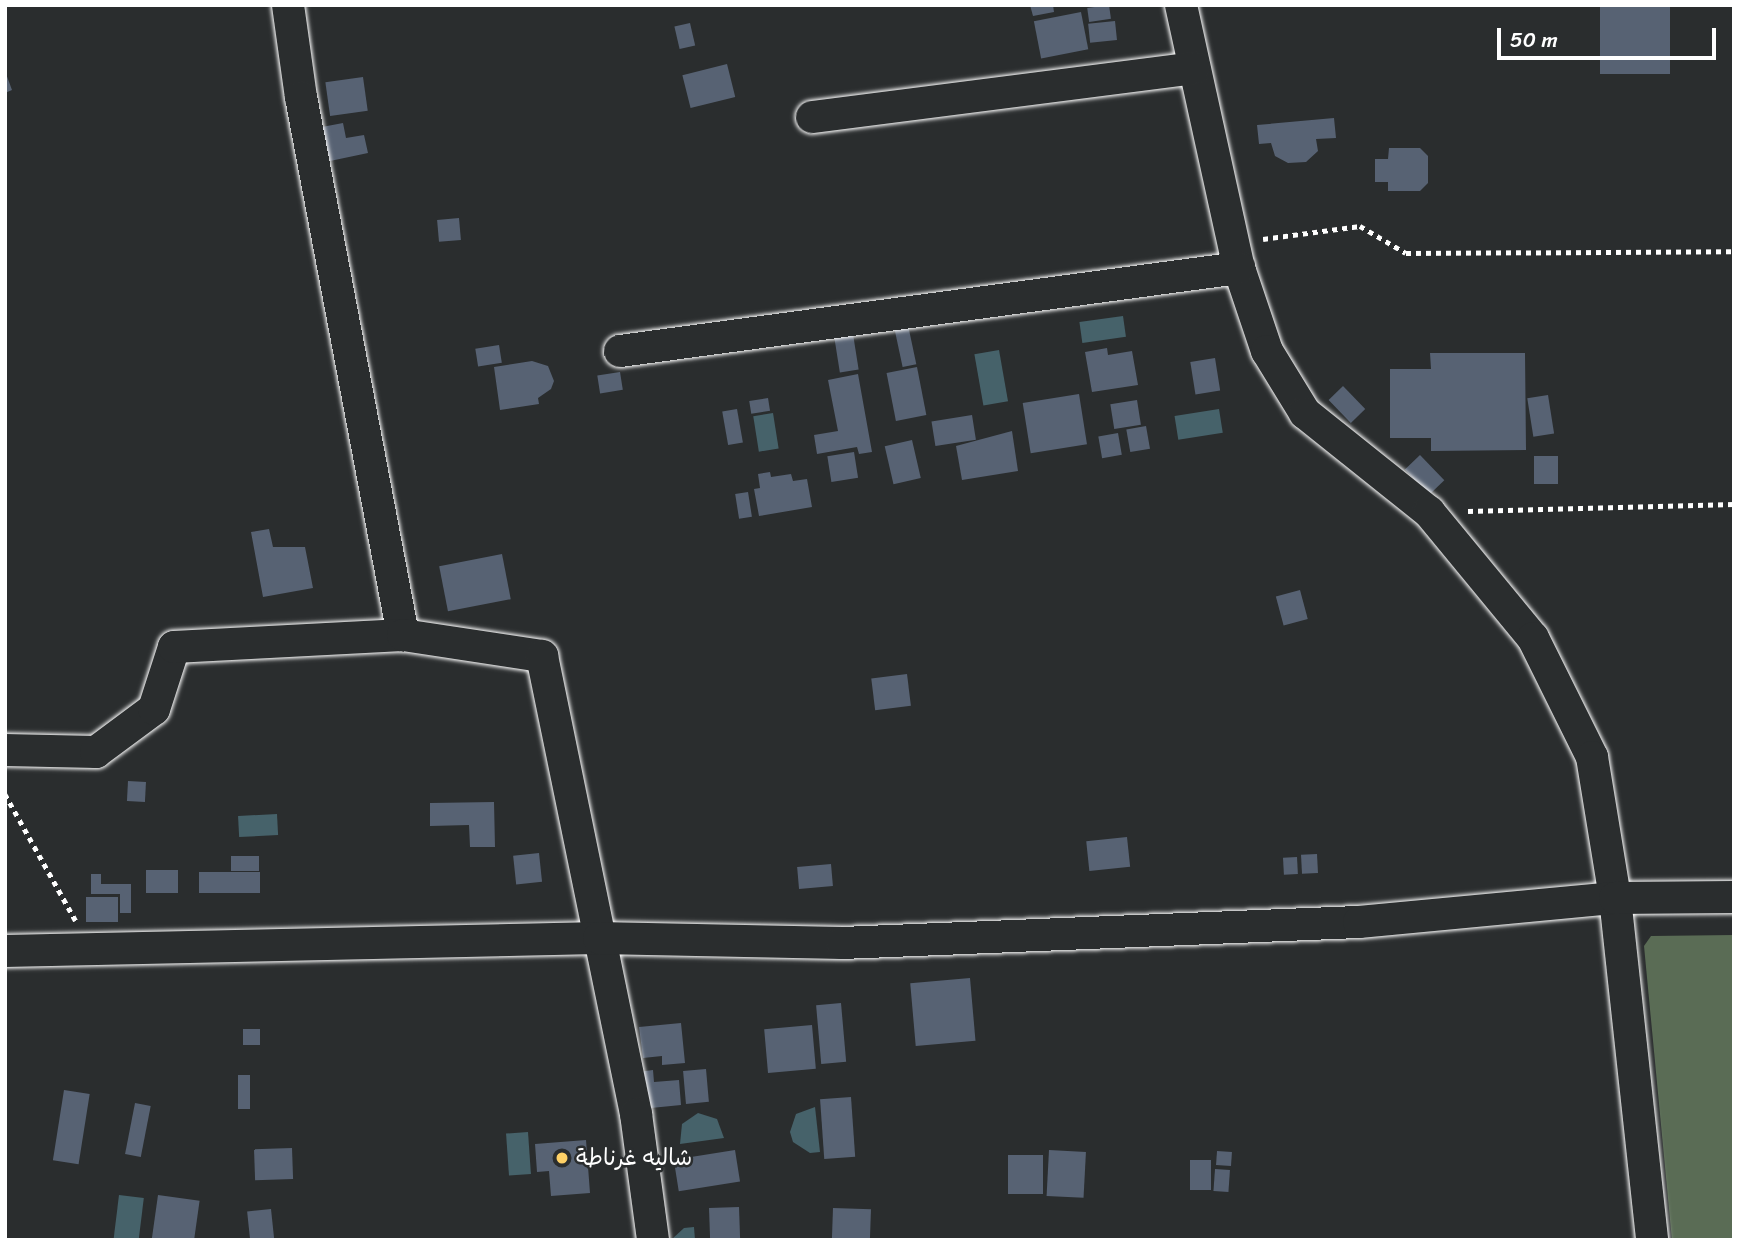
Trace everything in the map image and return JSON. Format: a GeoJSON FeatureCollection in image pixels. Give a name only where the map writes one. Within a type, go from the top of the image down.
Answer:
{"type":"FeatureCollection","features":[{"type":"Feature","properties":{"kind":"street"},"geometry":{"type":"LineString","coordinates":[[288,5],[301,97],[403,635]]}},
{"type":"Feature","properties":{"kind":"street"},"geometry":{"type":"LineString","coordinates":[[1181,5],[1237,255],[1267,351],[1305,413],[1429,512],[1533,638],[1592,757],[1615,898],[1652,1240]]}},
{"type":"Feature","properties":{"kind":"street"},"geometry":{"type":"LineString","coordinates":[[812,117],[1194,68]]}},
{"type":"Feature","properties":{"kind":"street"},"geometry":{"type":"LineString","coordinates":[[620,351],[1237,255]]}},
{"type":"Feature","properties":{"kind":"street"},"geometry":{"type":"LineString","coordinates":[[5,750],[96,751],[154,709],[174,647],[403,635],[542,656],[636,1115],[653,1240]]}},
{"type":"Feature","properties":{"kind":"street"},"geometry":{"type":"LineString","coordinates":[[5,951],[598,938],[897,940],[1359,922],[1615,898],[1734,897]]}},
{"type":"Feature","properties":{"kind":"path"},"geometry":{"type":"LineString","coordinates":[[1237,255],[1360,226],[1406,253],[1734,251]]}},
{"type":"Feature","properties":{"kind":"path"},"geometry":{"type":"LineString","coordinates":[[1429,512],[1734,504]]}},
{"type":"Feature","properties":{"kind":"path"},"geometry":{"type":"LineString","coordinates":[[5,794],[92,950]]}},
{"type":"Feature","properties":{"kind":"green space"},"geometry":{"type":"Polygon","coordinates":[[[1734,935],[1734,1240],[1672,1240],[1644,946],[1651,936],[1734,935]]]}},
{"type":"Feature","properties":{"kind":"water"},"geometry":{"type":"Polygon","coordinates":[[[1123,316],[1126,337],[1082,343],[1079,322],[1123,316]]]}},
{"type":"Feature","properties":{"kind":"water"},"geometry":{"type":"Polygon","coordinates":[[[999,350],[1008,401],[983,406],[974,354],[999,350]]]}},
{"type":"Feature","properties":{"kind":"water"},"geometry":{"type":"Polygon","coordinates":[[[1219,409],[1223,433],[1178,440],[1175,416],[1219,409]]]}},
{"type":"Feature","properties":{"kind":"water"},"geometry":{"type":"Polygon","coordinates":[[[773,413],[779,449],[759,452],[753,416],[773,413]]]}},
{"type":"Feature","properties":{"kind":"water"},"geometry":{"type":"Polygon","coordinates":[[[277,814],[278,835],[239,837],[238,816],[277,814]]]}},
{"type":"Feature","properties":{"kind":"water"},"geometry":{"type":"Polygon","coordinates":[[[815,1107],[820,1152],[810,1153],[793,1142],[790,1132],[796,1114],[815,1107]]]}},
{"type":"Feature","properties":{"kind":"water"},"geometry":{"type":"Polygon","coordinates":[[[698,1113],[717,1119],[724,1138],[680,1144],[682,1124],[698,1113]]]}},
{"type":"Feature","properties":{"kind":"water"},"geometry":{"type":"Polygon","coordinates":[[[528,1132],[531,1174],[509,1175],[506,1134],[528,1132]]]}},
{"type":"Feature","properties":{"kind":"water"},"geometry":{"type":"Polygon","coordinates":[[[119,1195],[144,1198],[139,1240],[114,1240],[119,1195]]]}},
{"type":"Feature","properties":{"kind":"water"},"geometry":{"type":"Polygon","coordinates":[[[694,1227],[695,1240],[671,1240],[684,1228],[694,1227]]]}},
{"type":"Feature","properties":{"kind":"building"},"geometry":{"type":"Polygon","coordinates":[[[1030,5],[1053,5],[1054,12],[1033,16],[1030,5]]]}},
{"type":"Feature","properties":{"kind":"building"},"geometry":{"type":"Polygon","coordinates":[[[1109,5],[1111,19],[1089,22],[1087,8],[1109,5]]]}},
{"type":"Feature","properties":{"kind":"building"},"geometry":{"type":"Polygon","coordinates":[[[1600,5],[1670,5],[1670,74],[1600,74],[1600,5]]]}},
{"type":"Feature","properties":{"kind":"building"},"geometry":{"type":"Polygon","coordinates":[[[1081,12],[1088,49],[1041,58],[1034,21],[1081,12]]]}},
{"type":"Feature","properties":{"kind":"building"},"geometry":{"type":"Polygon","coordinates":[[[1115,21],[1117,40],[1090,43],[1088,24],[1115,21]]]}},
{"type":"Feature","properties":{"kind":"building"},"geometry":{"type":"Polygon","coordinates":[[[690,23],[695,45],[680,49],[674,27],[690,23]]]}},
{"type":"Feature","properties":{"kind":"building"},"geometry":{"type":"Polygon","coordinates":[[[727,64],[735,97],[691,108],[682,75],[727,64]]]}},
{"type":"Feature","properties":{"kind":"building"},"geometry":{"type":"Polygon","coordinates":[[[5,71],[12,90],[5,93],[5,71]]]}},
{"type":"Feature","properties":{"kind":"building"},"geometry":{"type":"Polygon","coordinates":[[[363,77],[368,111],[330,116],[325,82],[363,77]]]}},
{"type":"Feature","properties":{"kind":"building"},"geometry":{"type":"Polygon","coordinates":[[[1334,118],[1336,138],[1316,139],[1318,151],[1306,162],[1288,163],[1275,156],[1271,143],[1259,144],[1257,125],[1334,118]]]}},
{"type":"Feature","properties":{"kind":"building"},"geometry":{"type":"Polygon","coordinates":[[[343,123],[346,138],[364,135],[368,153],[330,161],[322,127],[343,123]]]}},
{"type":"Feature","properties":{"kind":"building"},"geometry":{"type":"Polygon","coordinates":[[[1389,148],[1420,148],[1428,156],[1428,183],[1420,191],[1388,191],[1388,182],[1375,182],[1375,159],[1388,159],[1389,148]]]}},
{"type":"Feature","properties":{"kind":"building"},"geometry":{"type":"Polygon","coordinates":[[[459,218],[461,240],[439,242],[437,220],[459,218]]]}},
{"type":"Feature","properties":{"kind":"building"},"geometry":{"type":"Polygon","coordinates":[[[908,325],[916,364],[903,367],[894,328],[908,325]]]}},
{"type":"Feature","properties":{"kind":"building"},"geometry":{"type":"Polygon","coordinates":[[[853,334],[859,370],[840,373],[834,337],[853,334]]]}},
{"type":"Feature","properties":{"kind":"building"},"geometry":{"type":"Polygon","coordinates":[[[499,345],[502,363],[478,367],[475,349],[499,345]]]}},
{"type":"Feature","properties":{"kind":"building"},"geometry":{"type":"Polygon","coordinates":[[[1107,348],[1108,355],[1132,351],[1138,385],[1092,392],[1085,352],[1107,348]]]}},
{"type":"Feature","properties":{"kind":"building"},"geometry":{"type":"Polygon","coordinates":[[[1430,353],[1525,353],[1526,450],[1431,451],[1431,438],[1390,438],[1390,369],[1431,369],[1430,353]]]}},
{"type":"Feature","properties":{"kind":"building"},"geometry":{"type":"Polygon","coordinates":[[[1215,358],[1220,391],[1195,395],[1190,362],[1215,358]]]}},
{"type":"Feature","properties":{"kind":"building"},"geometry":{"type":"Polygon","coordinates":[[[532,361],[548,366],[554,381],[551,389],[538,398],[539,404],[500,410],[494,367],[532,361]]]}},
{"type":"Feature","properties":{"kind":"building"},"geometry":{"type":"Polygon","coordinates":[[[917,367],[926,415],[896,421],[887,373],[917,367]]]}},
{"type":"Feature","properties":{"kind":"building"},"geometry":{"type":"Polygon","coordinates":[[[620,372],[623,390],[600,393],[597,376],[620,372]]]}},
{"type":"Feature","properties":{"kind":"building"},"geometry":{"type":"Polygon","coordinates":[[[858,374],[872,452],[859,454],[857,447],[817,454],[814,435],[838,431],[828,380],[858,374]]]}},
{"type":"Feature","properties":{"kind":"building"},"geometry":{"type":"Polygon","coordinates":[[[1343,386],[1365,409],[1351,423],[1329,400],[1343,386]]]}},
{"type":"Feature","properties":{"kind":"building"},"geometry":{"type":"Polygon","coordinates":[[[1079,394],[1087,444],[1031,453],[1023,403],[1079,394]]]}},
{"type":"Feature","properties":{"kind":"building"},"geometry":{"type":"Polygon","coordinates":[[[1548,395],[1554,434],[1533,437],[1527,398],[1548,395]]]}},
{"type":"Feature","properties":{"kind":"building"},"geometry":{"type":"Polygon","coordinates":[[[768,398],[770,411],[751,414],[749,401],[768,398]]]}},
{"type":"Feature","properties":{"kind":"building"},"geometry":{"type":"Polygon","coordinates":[[[1137,400],[1141,425],[1114,429],[1110,404],[1137,400]]]}},
{"type":"Feature","properties":{"kind":"building"},"geometry":{"type":"Polygon","coordinates":[[[737,409],[743,442],[728,445],[722,412],[737,409]]]}},
{"type":"Feature","properties":{"kind":"building"},"geometry":{"type":"Polygon","coordinates":[[[972,415],[976,440],[935,446],[932,421],[972,415]]]}},
{"type":"Feature","properties":{"kind":"building"},"geometry":{"type":"Polygon","coordinates":[[[1146,426],[1150,449],[1130,452],[1126,429],[1146,426]]]}},
{"type":"Feature","properties":{"kind":"building"},"geometry":{"type":"Polygon","coordinates":[[[1012,431],[1018,471],[962,480],[956,446],[1012,431]]]}},
{"type":"Feature","properties":{"kind":"building"},"geometry":{"type":"Polygon","coordinates":[[[1118,433],[1122,455],[1102,458],[1098,436],[1118,433]]]}},
{"type":"Feature","properties":{"kind":"building"},"geometry":{"type":"Polygon","coordinates":[[[912,440],[921,478],[893,484],[885,446],[912,440]]]}},
{"type":"Feature","properties":{"kind":"building"},"geometry":{"type":"Polygon","coordinates":[[[854,452],[858,478],[831,482],[827,456],[854,452]]]}},
{"type":"Feature","properties":{"kind":"building"},"geometry":{"type":"Polygon","coordinates":[[[1420,455],[1444,480],[1429,495],[1405,470],[1420,455]]]}},
{"type":"Feature","properties":{"kind":"building"},"geometry":{"type":"Polygon","coordinates":[[[1534,456],[1558,456],[1558,484],[1534,484],[1534,456]]]}},
{"type":"Feature","properties":{"kind":"building"},"geometry":{"type":"Polygon","coordinates":[[[770,472],[771,477],[791,474],[793,481],[807,479],[812,507],[759,516],[754,489],[760,488],[758,474],[770,472]]]}},
{"type":"Feature","properties":{"kind":"building"},"geometry":{"type":"Polygon","coordinates":[[[748,492],[752,517],[739,519],[735,494],[748,492]]]}},
{"type":"Feature","properties":{"kind":"building"},"geometry":{"type":"Polygon","coordinates":[[[269,529],[273,547],[305,547],[313,588],[263,597],[251,532],[269,529]]]}},
{"type":"Feature","properties":{"kind":"building"},"geometry":{"type":"Polygon","coordinates":[[[502,554],[511,599],[448,611],[439,566],[502,554]]]}},
{"type":"Feature","properties":{"kind":"building"},"geometry":{"type":"Polygon","coordinates":[[[1300,590],[1308,619],[1284,625],[1276,596],[1300,590]]]}},
{"type":"Feature","properties":{"kind":"building"},"geometry":{"type":"Polygon","coordinates":[[[907,674],[911,706],[875,710],[871,678],[907,674]]]}},
{"type":"Feature","properties":{"kind":"building"},"geometry":{"type":"Polygon","coordinates":[[[128,781],[146,782],[145,802],[127,801],[128,781]]]}},
{"type":"Feature","properties":{"kind":"building"},"geometry":{"type":"Polygon","coordinates":[[[494,802],[495,847],[470,847],[469,825],[430,826],[430,803],[494,802]]]}},
{"type":"Feature","properties":{"kind":"building"},"geometry":{"type":"Polygon","coordinates":[[[1127,837],[1130,867],[1089,871],[1086,841],[1127,837]]]}},
{"type":"Feature","properties":{"kind":"building"},"geometry":{"type":"Polygon","coordinates":[[[539,853],[542,882],[516,885],[513,856],[539,853]]]}},
{"type":"Feature","properties":{"kind":"building"},"geometry":{"type":"Polygon","coordinates":[[[1317,854],[1318,873],[1302,874],[1301,855],[1317,854]]]}},
{"type":"Feature","properties":{"kind":"building"},"geometry":{"type":"Polygon","coordinates":[[[231,856],[259,856],[259,871],[231,871],[231,856]]]}},
{"type":"Feature","properties":{"kind":"building"},"geometry":{"type":"Polygon","coordinates":[[[1297,857],[1298,874],[1284,875],[1283,858],[1297,857]]]}},
{"type":"Feature","properties":{"kind":"building"},"geometry":{"type":"Polygon","coordinates":[[[831,864],[833,886],[799,889],[797,867],[831,864]]]}},
{"type":"Feature","properties":{"kind":"building"},"geometry":{"type":"Polygon","coordinates":[[[146,870],[178,870],[178,893],[146,893],[146,870]]]}},
{"type":"Feature","properties":{"kind":"building"},"geometry":{"type":"Polygon","coordinates":[[[199,872],[260,872],[260,893],[199,893],[199,872]]]}},
{"type":"Feature","properties":{"kind":"building"},"geometry":{"type":"Polygon","coordinates":[[[91,874],[101,874],[101,884],[131,884],[131,913],[120,913],[120,894],[91,894],[91,874]]]}},
{"type":"Feature","properties":{"kind":"building"},"geometry":{"type":"Polygon","coordinates":[[[86,897],[118,897],[118,922],[86,922],[86,897]]]}},
{"type":"Feature","properties":{"kind":"building"},"geometry":{"type":"Polygon","coordinates":[[[970,978],[975,1041],[916,1046],[910,983],[970,978]]]}},
{"type":"Feature","properties":{"kind":"building"},"geometry":{"type":"Polygon","coordinates":[[[841,1003],[846,1062],[821,1064],[816,1005],[841,1003]]]}},
{"type":"Feature","properties":{"kind":"building"},"geometry":{"type":"Polygon","coordinates":[[[681,1023],[685,1063],[662,1065],[662,1056],[643,1058],[639,1027],[681,1023]]]}},
{"type":"Feature","properties":{"kind":"building"},"geometry":{"type":"Polygon","coordinates":[[[812,1025],[816,1069],[768,1073],[764,1029],[812,1025]]]}},
{"type":"Feature","properties":{"kind":"building"},"geometry":{"type":"Polygon","coordinates":[[[243,1029],[260,1029],[260,1045],[243,1045],[243,1029]]]}},
{"type":"Feature","properties":{"kind":"building"},"geometry":{"type":"Polygon","coordinates":[[[706,1069],[709,1102],[686,1104],[683,1071],[706,1069]]]}},
{"type":"Feature","properties":{"kind":"building"},"geometry":{"type":"Polygon","coordinates":[[[653,1070],[654,1082],[679,1080],[681,1105],[641,1109],[638,1072],[653,1070]]]}},
{"type":"Feature","properties":{"kind":"building"},"geometry":{"type":"Polygon","coordinates":[[[238,1075],[250,1075],[250,1109],[238,1109],[238,1075]]]}},
{"type":"Feature","properties":{"kind":"building"},"geometry":{"type":"Polygon","coordinates":[[[64,1090],[90,1094],[79,1164],[53,1160],[64,1090]]]}},
{"type":"Feature","properties":{"kind":"building"},"geometry":{"type":"Polygon","coordinates":[[[851,1097],[855,1157],[824,1159],[820,1099],[851,1097]]]}},
{"type":"Feature","properties":{"kind":"building"},"geometry":{"type":"Polygon","coordinates":[[[135,1103],[151,1106],[141,1157],[125,1154],[135,1103]]]}},
{"type":"Feature","properties":{"kind":"building","name":"شاليه غرناطة"},"geometry":{"type":"Polygon","coordinates":[[[586,1140],[590,1193],[551,1196],[549,1171],[537,1172],[535,1144],[586,1140]]]}},
{"type":"Feature","properties":{"kind":"building"},"geometry":{"type":"Polygon","coordinates":[[[292,1148],[293,1179],[255,1180],[254,1149],[292,1148]]]}},
{"type":"Feature","properties":{"kind":"building"},"geometry":{"type":"Polygon","coordinates":[[[735,1150],[740,1182],[679,1191],[674,1160],[735,1150]]]}},
{"type":"Feature","properties":{"kind":"building"},"geometry":{"type":"Polygon","coordinates":[[[1049,1150],[1086,1152],[1084,1198],[1047,1196],[1049,1150]]]}},
{"type":"Feature","properties":{"kind":"building"},"geometry":{"type":"Polygon","coordinates":[[[1217,1151],[1232,1152],[1231,1166],[1216,1165],[1217,1151]]]}},
{"type":"Feature","properties":{"kind":"building"},"geometry":{"type":"Polygon","coordinates":[[[1008,1155],[1043,1155],[1043,1194],[1008,1194],[1008,1155]]]}},
{"type":"Feature","properties":{"kind":"building"},"geometry":{"type":"Polygon","coordinates":[[[1190,1160],[1211,1160],[1211,1190],[1190,1190],[1190,1160]]]}},
{"type":"Feature","properties":{"kind":"building"},"geometry":{"type":"Polygon","coordinates":[[[1215,1169],[1230,1170],[1228,1192],[1213,1191],[1215,1169]]]}},
{"type":"Feature","properties":{"kind":"building"},"geometry":{"type":"Polygon","coordinates":[[[158,1195],[200,1201],[194,1240],[152,1240],[158,1195]]]}},
{"type":"Feature","properties":{"kind":"building"},"geometry":{"type":"Polygon","coordinates":[[[739,1207],[740,1240],[710,1240],[709,1208],[739,1207]]]}},
{"type":"Feature","properties":{"kind":"building"},"geometry":{"type":"Polygon","coordinates":[[[833,1208],[871,1209],[870,1240],[832,1240],[833,1208]]]}},
{"type":"Feature","properties":{"kind":"building"},"geometry":{"type":"Polygon","coordinates":[[[271,1209],[274,1240],[250,1240],[247,1212],[271,1209]]]}},
{"type":"Feature","properties":{"kind":"place","name":"شاليه غرناطة"},"geometry":{"type":"Point","coordinates":[562,1158]}}]}
